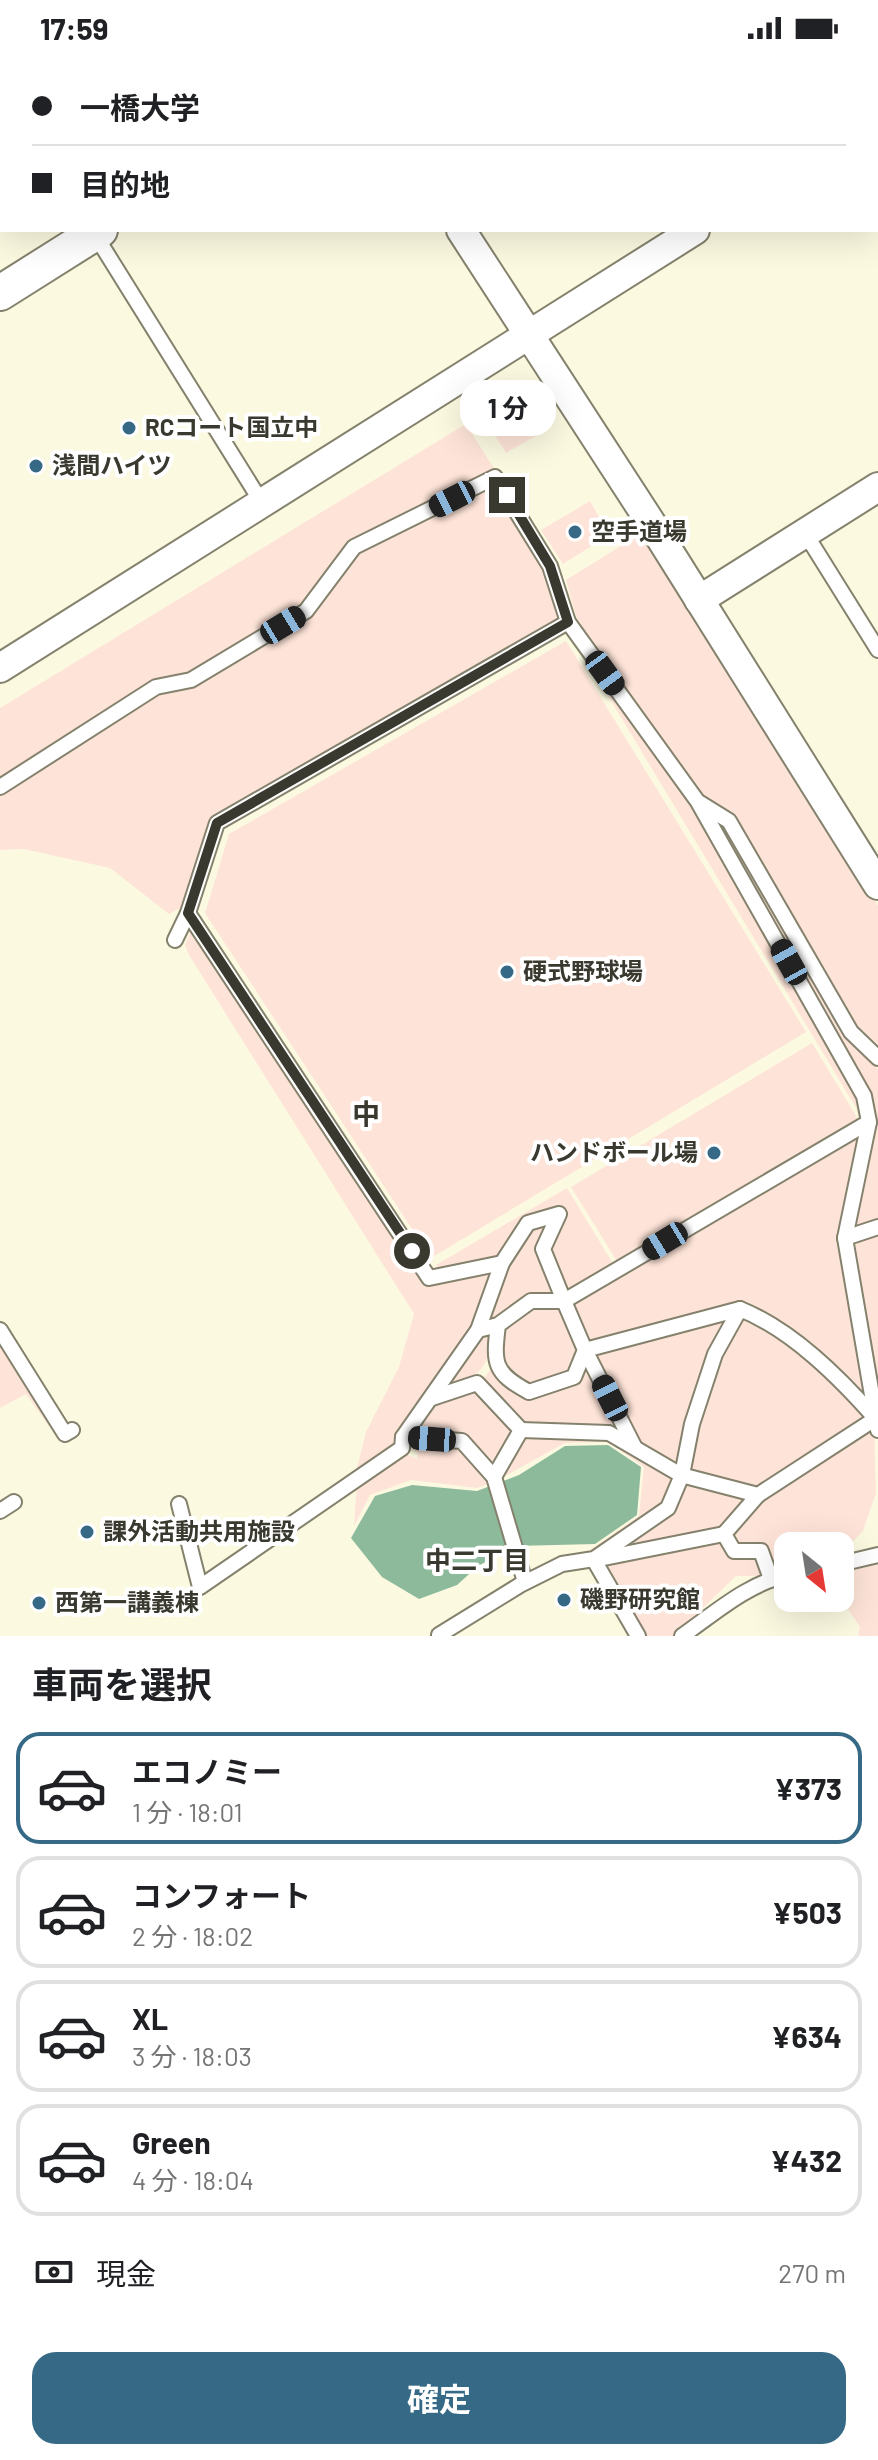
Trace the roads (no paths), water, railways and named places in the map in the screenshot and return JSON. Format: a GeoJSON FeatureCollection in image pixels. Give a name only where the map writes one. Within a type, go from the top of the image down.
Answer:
{"type":"FeatureCollection","features":[{"type":"Feature","properties":{"kind":"street"},"geometry":{"type":"LineString","coordinates":[[0,293],[97,232]]}},
{"type":"Feature","properties":{"kind":"street"},"geometry":{"type":"LineString","coordinates":[[462,232],[699,600],[869,852],[878,885]]}},
{"type":"Feature","properties":{"kind":"street"},"geometry":{"type":"LineString","coordinates":[[0,668],[692,232]]}},
{"type":"Feature","properties":{"kind":"street"},"geometry":{"type":"LineString","coordinates":[[699,600],[878,487]]}},
{"type":"Feature","properties":{"kind":"lane"},"geometry":{"type":"LineString","coordinates":[[97,232],[262,503]]}},
{"type":"Feature","properties":{"kind":"lane"},"geometry":{"type":"LineString","coordinates":[[0,787],[156,687],[191,680],[306,611],[354,547],[495,477],[550,566],[568,622],[698,802],[864,1096],[869,1122],[845,1238],[877,1422]]}},
{"type":"Feature","properties":{"kind":"lane"},"geometry":{"type":"LineString","coordinates":[[805,533],[878,650]]}},
{"type":"Feature","properties":{"kind":"lane"},"geometry":{"type":"LineString","coordinates":[[175,940],[188,913],[217,823],[568,622]]}},
{"type":"Feature","properties":{"kind":"lane"},"geometry":{"type":"LineString","coordinates":[[698,802],[729,821],[851,1032],[878,1058]]}},
{"type":"Feature","properties":{"kind":"lane"},"geometry":{"type":"LineString","coordinates":[[188,913],[429,1278],[502,1263]]}},
{"type":"Feature","properties":{"kind":"lane"},"geometry":{"type":"LineString","coordinates":[[478,1330],[498,1325],[531,1301],[564,1301],[869,1122]]}},
{"type":"Feature","properties":{"kind":"lane"},"geometry":{"type":"LineString","coordinates":[[179,1504],[200,1587],[406,1446],[432,1398],[478,1330],[502,1263],[528,1223],[559,1214],[543,1249],[585,1350],[634,1446]]}},
{"type":"Feature","properties":{"kind":"lane"},"geometry":{"type":"LineString","coordinates":[[845,1238],[878,1227]]}},
{"type":"Feature","properties":{"kind":"lane"},"geometry":{"type":"LineString","coordinates":[[585,1350],[740,1309],[764,1318],[806,1352],[848,1387],[877,1422]]}},
{"type":"Feature","properties":{"kind":"lane"},"geometry":{"type":"LineString","coordinates":[[439,1635],[525,1582],[562,1564],[594,1559],[668,1508],[681,1475],[692,1424],[715,1354],[740,1309]]}},
{"type":"Feature","properties":{"kind":"lane"},"geometry":{"type":"LineString","coordinates":[[432,1398],[477,1383],[493,1358],[498,1325]]}},
{"type":"Feature","properties":{"kind":"lane"},"geometry":{"type":"LineString","coordinates":[[0,1330],[65,1434],[72,1430]]}},
{"type":"Feature","properties":{"kind":"lane"},"geometry":{"type":"LineString","coordinates":[[493,1358],[505,1379],[529,1392],[574,1377],[585,1350]]}},
{"type":"Feature","properties":{"kind":"lane"},"geometry":{"type":"LineString","coordinates":[[477,1383],[521,1430],[609,1433],[681,1475],[758,1495]]}},
{"type":"Feature","properties":{"kind":"lane"},"geometry":{"type":"LineString","coordinates":[[638,1636],[594,1560],[724,1534],[758,1495],[877,1422]]}},
{"type":"Feature","properties":{"kind":"lane"},"geometry":{"type":"LineString","coordinates":[[494,1477],[521,1430]]}},
{"type":"Feature","properties":{"kind":"lane"},"geometry":{"type":"LineString","coordinates":[[406,1446],[462,1441],[494,1477],[525,1582]]}},
{"type":"Feature","properties":{"kind":"lane"},"geometry":{"type":"LineString","coordinates":[[0,1511],[14,1502]]}},
{"type":"Feature","properties":{"kind":"lane"},"geometry":{"type":"LineString","coordinates":[[724,1534],[734,1551],[761,1551],[771,1579]]}},
{"type":"Feature","properties":{"kind":"lane"},"geometry":{"type":"LineString","coordinates":[[854,1561],[878,1555]]}},
{"type":"Feature","properties":{"kind":"lane"},"geometry":{"type":"LineString","coordinates":[[682,1636],[774,1578]]}},
{"type":"Feature","properties":{"kind":"place","name":"RCコート国立中"},"geometry":{"type":"Point","coordinates":[129,428]}},
{"type":"Feature","properties":{"kind":"place","name":"浅間ハイツ"},"geometry":{"type":"Point","coordinates":[36,466]}},
{"type":"Feature","properties":{"kind":"place","name":"空手道場"},"geometry":{"type":"Point","coordinates":[575,532]}},
{"type":"Feature","properties":{"kind":"place","name":"硬式野球場"},"geometry":{"type":"Point","coordinates":[507,972]}},
{"type":"Feature","properties":{"kind":"place","name":"ハンドボール場"},"geometry":{"type":"Point","coordinates":[714,1153]}},
{"type":"Feature","properties":{"kind":"place","name":"課外活動共用施設"},"geometry":{"type":"Point","coordinates":[87,1532]}},
{"type":"Feature","properties":{"kind":"place","name":"磯野研究館"},"geometry":{"type":"Point","coordinates":[564,1600]}},
{"type":"Feature","properties":{"kind":"place","name":"西第一講義棟"},"geometry":{"type":"Point","coordinates":[39,1603]}},
{"type":"Feature","properties":{"kind":"district","name":"中"},"geometry":{"type":"Point","coordinates":[366,1114]}},
{"type":"Feature","properties":{"kind":"district","name":"中二丁目"},"geometry":{"type":"Point","coordinates":[477,1561]}}]}
